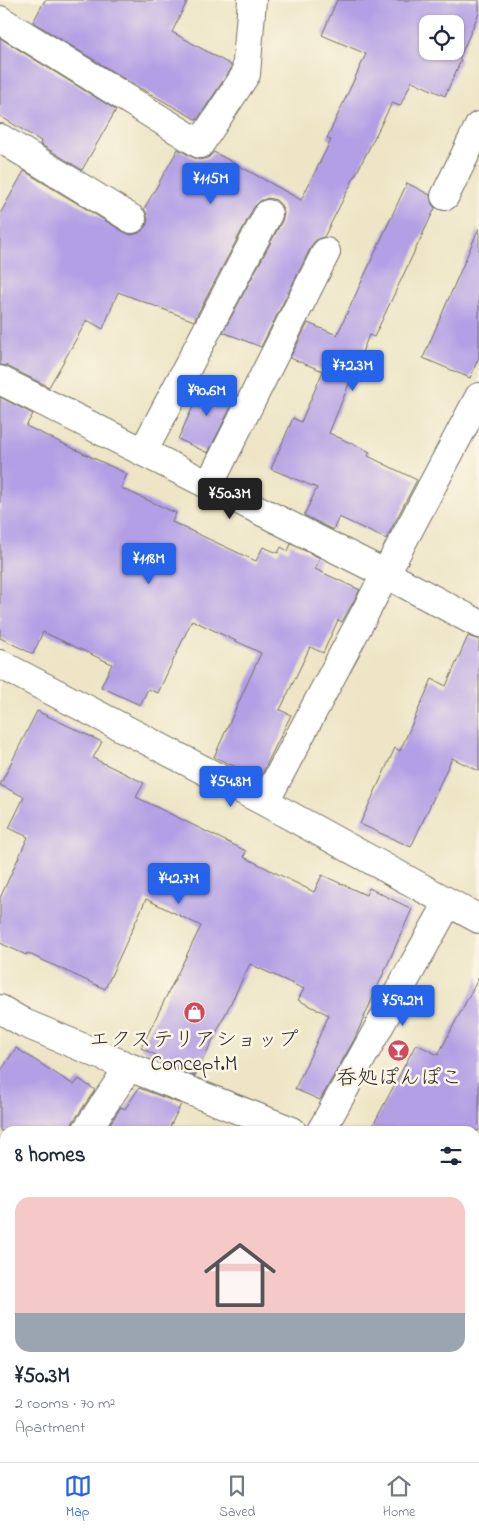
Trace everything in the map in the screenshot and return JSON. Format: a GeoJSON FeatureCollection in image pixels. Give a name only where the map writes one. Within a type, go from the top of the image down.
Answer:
{"type":"FeatureCollection","features":[{"type":"Feature","properties":{"kind":"street"},"geometry":{"type":"LineString","coordinates":[[0,20],[200,144],[246,74],[252,0]]}},
{"type":"Feature","properties":{"kind":"street"},"geometry":{"type":"LineString","coordinates":[[445,196],[479,126]]}},
{"type":"Feature","properties":{"kind":"street"},"geometry":{"type":"LineString","coordinates":[[0,138],[132,219]]}},
{"type":"Feature","properties":{"kind":"street"},"geometry":{"type":"LineString","coordinates":[[143,452],[268,214]]}},
{"type":"Feature","properties":{"kind":"street"},"geometry":{"type":"LineString","coordinates":[[209,485],[326,252]]}},
{"type":"Feature","properties":{"kind":"street"},"geometry":{"type":"LineString","coordinates":[[0,380],[386,574],[479,624]]}},
{"type":"Feature","properties":{"kind":"street"},"geometry":{"type":"LineString","coordinates":[[265,802],[479,397]]}},
{"type":"Feature","properties":{"kind":"street"},"geometry":{"type":"LineString","coordinates":[[0,664],[265,802],[479,919]]}},
{"type":"Feature","properties":{"kind":"street"},"geometry":{"type":"LineString","coordinates":[[324,1126],[448,903]]}},
{"type":"Feature","properties":{"kind":"street"},"geometry":{"type":"LineString","coordinates":[[0,1009],[24,1023],[129,1067],[279,1126]]}},
{"type":"Feature","properties":{"kind":"street"},"geometry":{"type":"LineString","coordinates":[[89,1126],[129,1067]]}},
{"type":"Feature","properties":{"kind":"building"},"geometry":{"type":"Polygon","coordinates":[[[45,0],[188,0],[172,32],[231,65],[231,69],[197,120],[131,83],[33,22],[45,0]]]}},
{"type":"Feature","properties":{"kind":"building"},"geometry":{"type":"Polygon","coordinates":[[[337,0],[479,0],[479,13],[464,48],[464,15],[419,15],[419,60],[461,60],[445,96],[412,81],[400,106],[392,103],[324,237],[317,239],[312,245],[261,347],[223,332],[282,221],[284,213],[281,205],[276,200],[268,198],[260,201],[254,207],[194,321],[118,292],[103,329],[87,320],[49,387],[7,366],[0,365],[0,214],[24,171],[131,235],[139,233],[146,227],[148,219],[144,209],[178,149],[199,160],[208,158],[214,152],[301,200],[331,140],[327,138],[366,54],[322,35],[337,0]]]}},
{"type":"Feature","properties":{"kind":"building"},"geometry":{"type":"Polygon","coordinates":[[[0,38],[116,110],[82,170],[40,144],[41,141],[0,116],[0,38]]]}},
{"type":"Feature","properties":{"kind":"building"},"geometry":{"type":"Polygon","coordinates":[[[407,183],[430,195],[435,208],[374,337],[369,335],[329,433],[370,452],[368,456],[417,480],[386,539],[339,517],[333,530],[304,515],[317,488],[271,469],[293,418],[301,422],[323,371],[290,358],[308,323],[337,335],[407,183]]]}},
{"type":"Feature","properties":{"kind":"building"},"geometry":{"type":"Polygon","coordinates":[[[479,228],[479,357],[470,378],[423,358],[479,228]]]}},
{"type":"Feature","properties":{"kind":"building"},"geometry":{"type":"Polygon","coordinates":[[[205,381],[237,395],[208,453],[178,439],[205,381]]]}},
{"type":"Feature","properties":{"kind":"building"},"geometry":{"type":"Polygon","coordinates":[[[0,397],[33,414],[26,426],[127,474],[121,488],[176,513],[172,522],[256,561],[263,547],[278,553],[281,547],[288,551],[291,544],[320,558],[315,569],[360,590],[342,622],[338,620],[323,653],[310,647],[280,710],[291,715],[260,778],[214,757],[261,653],[192,620],[158,693],[148,689],[140,705],[101,687],[112,664],[43,632],[33,654],[0,638],[0,397]]]}},
{"type":"Feature","properties":{"kind":"building"},"geometry":{"type":"Polygon","coordinates":[[[468,636],[479,640],[479,771],[452,758],[411,847],[360,824],[395,748],[400,751],[432,679],[446,686],[468,636]]]}},
{"type":"Feature","properties":{"kind":"building"},"geometry":{"type":"Polygon","coordinates":[[[37,711],[102,742],[93,758],[144,783],[136,797],[246,851],[244,857],[314,892],[322,875],[366,895],[369,888],[412,909],[354,1040],[320,1100],[295,1089],[329,1015],[298,1000],[304,989],[250,964],[195,1076],[157,1061],[160,1057],[141,1048],[201,926],[146,899],[105,989],[27,953],[26,955],[0,943],[0,898],[28,837],[9,828],[24,797],[0,785],[37,711]]]}},
{"type":"Feature","properties":{"kind":"building"},"geometry":{"type":"Polygon","coordinates":[[[479,977],[479,1126],[373,1126],[416,1044],[438,1055],[479,977]]]}},
{"type":"Feature","properties":{"kind":"building"},"geometry":{"type":"Polygon","coordinates":[[[16,1048],[74,1085],[79,1079],[95,1090],[72,1126],[0,1126],[0,1072],[16,1048]]]}},
{"type":"Feature","properties":{"kind":"building"},"geometry":{"type":"Polygon","coordinates":[[[139,1088],[181,1104],[170,1126],[108,1126],[121,1107],[125,1109],[139,1088]]]}},
{"type":"Feature","properties":{"kind":"place","name":"エクステリアショップ Concept.M"},"geometry":{"type":"Point","coordinates":[194,1012]}},
{"type":"Feature","properties":{"kind":"place","name":"呑処ぽんぽこ"},"geometry":{"type":"Point","coordinates":[399,1050]}}]}
